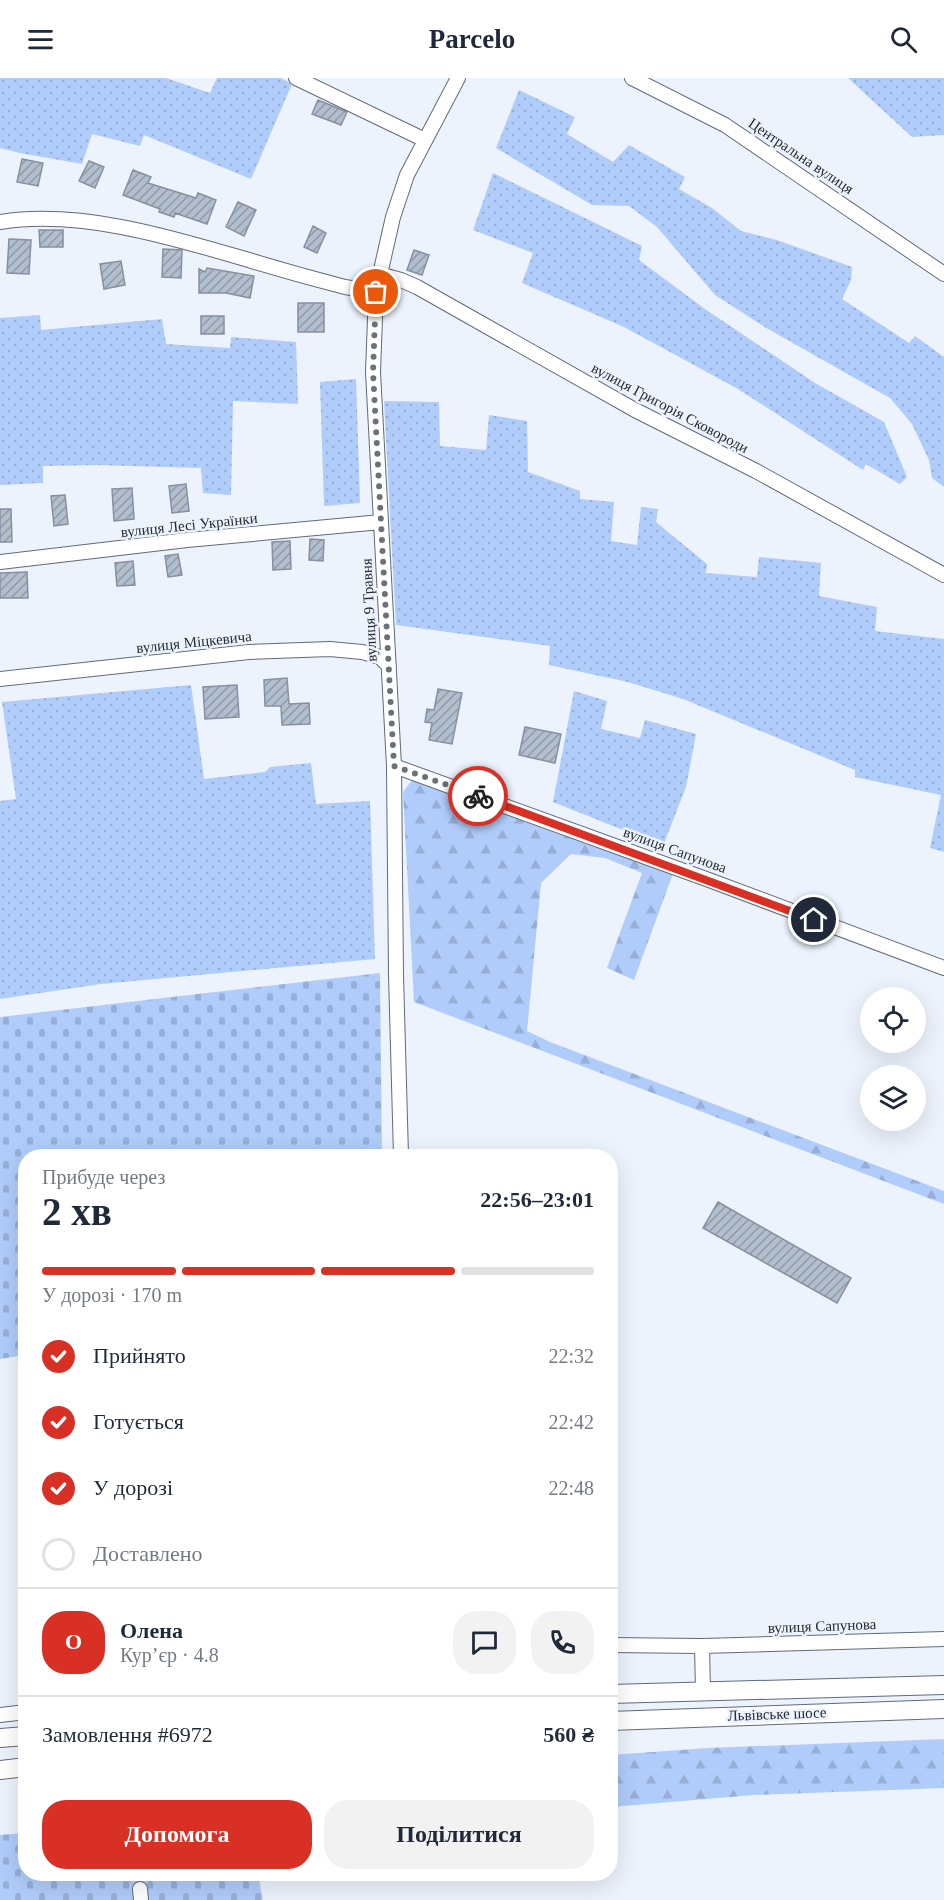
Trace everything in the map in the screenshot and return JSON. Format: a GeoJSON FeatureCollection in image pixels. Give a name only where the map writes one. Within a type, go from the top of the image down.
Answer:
{"type":"FeatureCollection","features":[{"type":"Feature","properties":{"kind":"main road","name":"Львівське шосе"},"geometry":{"type":"LineString","coordinates":[[618,1694],[944,1685]]}},
{"type":"Feature","properties":{"kind":"main road","name":"Львівське шосе"},"geometry":{"type":"LineString","coordinates":[[618,1721],[944,1709]]}},
{"type":"Feature","properties":{"kind":"main road"},"geometry":{"type":"LineString","coordinates":[[0,1738],[18,1737]]}},
{"type":"Feature","properties":{"kind":"main road"},"geometry":{"type":"LineString","coordinates":[[0,1770],[18,1768]]}},
{"type":"Feature","properties":{"kind":"street"},"geometry":{"type":"LineString","coordinates":[[296,78],[425,140]]}},
{"type":"Feature","properties":{"kind":"street","name":"вулиця 9 Травня"},"geometry":{"type":"LineString","coordinates":[[402,1149],[396,975],[394,766],[373,372],[376,292],[393,217],[407,175],[458,78]]}},
{"type":"Feature","properties":{"kind":"street","name":"Центральна вулиця"},"geometry":{"type":"LineString","coordinates":[[632,78],[725,125],[944,274]]}},
{"type":"Feature","properties":{"kind":"street"},"geometry":{"type":"LineString","coordinates":[[0,222],[20,219],[57,219],[155,234],[345,287],[376,292]]}},
{"type":"Feature","properties":{"kind":"street","name":"вулиця Григорія Сковороди"},"geometry":{"type":"LineString","coordinates":[[379,274],[417,287],[635,410],[756,471],[944,574]]}},
{"type":"Feature","properties":{"kind":"street","name":"вулиця Лесі Українки"},"geometry":{"type":"LineString","coordinates":[[0,562],[187,540],[381,522]]}},
{"type":"Feature","properties":{"kind":"street","name":"вулиця Міцкевича"},"geometry":{"type":"LineString","coordinates":[[0,680],[261,652],[330,649],[362,652],[380,657],[388,666]]}},
{"type":"Feature","properties":{"kind":"street","name":"вулиця Сапунова"},"geometry":{"type":"LineString","coordinates":[[394,766],[943,966]]}},
{"type":"Feature","properties":{"kind":"street","name":"вулиця Сапунова"},"geometry":{"type":"LineString","coordinates":[[702,1646],[944,1638]]}},
{"type":"Feature","properties":{"kind":"street"},"geometry":{"type":"LineString","coordinates":[[618,1645],[702,1646],[703,1691]]}},
{"type":"Feature","properties":{"kind":"street"},"geometry":{"type":"LineString","coordinates":[[0,1715],[18,1713]]}},
{"type":"Feature","properties":{"kind":"green space"},"geometry":{"type":"Polygon","coordinates":[[[0,78],[166,78],[210,93],[217,78],[281,78],[292,84],[251,179],[144,135],[140,146],[92,134],[82,164],[0,148],[0,78]]]}},
{"type":"Feature","properties":{"kind":"green space"},"geometry":{"type":"Polygon","coordinates":[[[848,78],[944,78],[944,135],[912,137],[848,78]]]}},
{"type":"Feature","properties":{"kind":"green space"},"geometry":{"type":"Polygon","coordinates":[[[519,90],[575,117],[567,134],[613,162],[629,145],[685,177],[679,189],[712,208],[741,231],[777,240],[852,267],[851,280],[842,299],[909,343],[915,336],[944,357],[944,487],[932,478],[929,460],[912,424],[890,398],[768,329],[715,295],[657,227],[629,206],[592,205],[496,148],[519,90]]]}},
{"type":"Feature","properties":{"kind":"green space"},"geometry":{"type":"Polygon","coordinates":[[[493,173],[642,246],[639,260],[705,309],[815,383],[884,422],[907,477],[900,484],[866,464],[863,470],[738,389],[624,327],[522,283],[533,253],[473,230],[493,173]]]}},
{"type":"Feature","properties":{"kind":"green space"},"geometry":{"type":"Polygon","coordinates":[[[40,315],[41,330],[162,319],[166,344],[230,348],[231,337],[296,342],[298,404],[233,401],[231,495],[203,493],[201,468],[43,466],[43,483],[0,485],[0,318],[40,315]]]}},
{"type":"Feature","properties":{"kind":"green space"},"geometry":{"type":"Polygon","coordinates":[[[356,379],[360,503],[324,506],[320,382],[356,379]]]}},
{"type":"Feature","properties":{"kind":"green space"},"geometry":{"type":"Polygon","coordinates":[[[384,401],[439,402],[440,446],[486,450],[489,415],[527,421],[528,472],[580,491],[580,499],[614,502],[611,541],[637,545],[641,507],[658,509],[656,522],[707,564],[706,573],[757,577],[759,557],[821,563],[819,596],[877,607],[875,631],[944,639],[944,852],[930,848],[941,795],[855,777],[855,770],[683,699],[628,682],[549,665],[550,646],[396,625],[384,401]]]}},
{"type":"Feature","properties":{"kind":"green space"},"geometry":{"type":"Polygon","coordinates":[[[191,685],[204,779],[265,772],[270,767],[311,763],[316,804],[370,801],[375,959],[101,984],[0,999],[0,801],[16,799],[2,702],[191,685]]]}},
{"type":"Feature","properties":{"kind":"green space"},"geometry":{"type":"Polygon","coordinates":[[[574,691],[607,701],[601,729],[640,738],[645,720],[696,734],[686,787],[663,846],[553,802],[574,691]]]}},
{"type":"Feature","properties":{"kind":"green space"},"geometry":{"type":"Polygon","coordinates":[[[417,774],[675,868],[634,980],[607,968],[642,873],[605,858],[571,854],[541,883],[527,1031],[550,1042],[944,1191],[944,1204],[414,1002],[403,792],[417,774]]]}},
{"type":"Feature","properties":{"kind":"green space"},"geometry":{"type":"Polygon","coordinates":[[[380,973],[382,1149],[18,1149],[18,1356],[0,1359],[0,1017],[380,973]]]}},
{"type":"Feature","properties":{"kind":"green space"},"geometry":{"type":"Polygon","coordinates":[[[944,1739],[944,1788],[754,1795],[618,1806],[618,1754],[708,1748],[944,1739]]]}},
{"type":"Feature","properties":{"kind":"green space"},"geometry":{"type":"Polygon","coordinates":[[[18,1834],[18,1881],[259,1881],[263,1900],[0,1900],[0,1835],[18,1834]]]}},
{"type":"Feature","properties":{"kind":"building"},"geometry":{"type":"Polygon","coordinates":[[[318,100],[347,112],[341,125],[312,114],[318,100]]]}},
{"type":"Feature","properties":{"kind":"building"},"geometry":{"type":"Polygon","coordinates":[[[22,159],[43,163],[38,186],[17,182],[22,159]]]}},
{"type":"Feature","properties":{"kind":"building"},"geometry":{"type":"Polygon","coordinates":[[[89,161],[104,167],[95,188],[79,181],[89,161]]]}},
{"type":"Feature","properties":{"kind":"building"},"geometry":{"type":"Polygon","coordinates":[[[133,170],[151,177],[148,183],[196,198],[198,193],[216,200],[207,224],[175,213],[174,217],[159,212],[160,209],[123,195],[133,170]]]}},
{"type":"Feature","properties":{"kind":"building"},"geometry":{"type":"Polygon","coordinates":[[[238,202],[256,210],[244,236],[226,227],[238,202]]]}},
{"type":"Feature","properties":{"kind":"building"},"geometry":{"type":"Polygon","coordinates":[[[313,226],[326,233],[317,253],[304,247],[313,226]]]}},
{"type":"Feature","properties":{"kind":"building"},"geometry":{"type":"Polygon","coordinates":[[[39,230],[63,230],[63,247],[40,247],[39,230]]]}},
{"type":"Feature","properties":{"kind":"building"},"geometry":{"type":"Polygon","coordinates":[[[9,239],[31,240],[29,274],[7,273],[9,239]]]}},
{"type":"Feature","properties":{"kind":"building"},"geometry":{"type":"Polygon","coordinates":[[[163,249],[182,250],[181,278],[162,277],[163,249]]]}},
{"type":"Feature","properties":{"kind":"building"},"geometry":{"type":"Polygon","coordinates":[[[414,250],[429,255],[422,275],[407,270],[414,250]]]}},
{"type":"Feature","properties":{"kind":"building"},"geometry":{"type":"Polygon","coordinates":[[[121,261],[125,285],[104,289],[100,264],[121,261]]]}},
{"type":"Feature","properties":{"kind":"building"},"geometry":{"type":"Polygon","coordinates":[[[207,268],[254,276],[250,298],[226,293],[199,293],[199,269],[205,272],[207,268]]]}},
{"type":"Feature","properties":{"kind":"building"},"geometry":{"type":"Polygon","coordinates":[[[298,303],[324,303],[324,332],[298,332],[298,303]]]}},
{"type":"Feature","properties":{"kind":"building"},"geometry":{"type":"Polygon","coordinates":[[[201,316],[224,316],[224,334],[201,334],[201,316]]]}},
{"type":"Feature","properties":{"kind":"building"},"geometry":{"type":"Polygon","coordinates":[[[186,484],[189,511],[172,513],[169,486],[186,484]]]}},
{"type":"Feature","properties":{"kind":"building"},"geometry":{"type":"Polygon","coordinates":[[[132,488],[134,519],[114,521],[112,489],[132,488]]]}},
{"type":"Feature","properties":{"kind":"building"},"geometry":{"type":"Polygon","coordinates":[[[65,495],[68,524],[54,526],[51,496],[65,495]]]}},
{"type":"Feature","properties":{"kind":"building"},"geometry":{"type":"Polygon","coordinates":[[[0,509],[11,509],[12,542],[0,542],[0,509]]]}},
{"type":"Feature","properties":{"kind":"building"},"geometry":{"type":"Polygon","coordinates":[[[310,539],[324,540],[323,561],[309,560],[310,539]]]}},
{"type":"Feature","properties":{"kind":"building"},"geometry":{"type":"Polygon","coordinates":[[[290,541],[291,569],[273,570],[272,542],[290,541]]]}},
{"type":"Feature","properties":{"kind":"building"},"geometry":{"type":"Polygon","coordinates":[[[178,554],[182,575],[168,577],[165,556],[178,554]]]}},
{"type":"Feature","properties":{"kind":"building"},"geometry":{"type":"Polygon","coordinates":[[[133,561],[135,585],[117,586],[115,563],[133,561]]]}},
{"type":"Feature","properties":{"kind":"building"},"geometry":{"type":"Polygon","coordinates":[[[27,572],[28,598],[0,598],[0,573],[27,572]]]}},
{"type":"Feature","properties":{"kind":"building"},"geometry":{"type":"Polygon","coordinates":[[[287,678],[289,704],[309,703],[310,724],[282,725],[281,706],[265,706],[264,680],[287,678]]]}},
{"type":"Feature","properties":{"kind":"building"},"geometry":{"type":"Polygon","coordinates":[[[237,685],[239,717],[205,719],[203,687],[237,685]]]}},
{"type":"Feature","properties":{"kind":"building"},"geometry":{"type":"Polygon","coordinates":[[[438,689],[462,693],[452,744],[429,740],[432,723],[425,722],[427,709],[434,710],[438,689]]]}},
{"type":"Feature","properties":{"kind":"building"},"geometry":{"type":"Polygon","coordinates":[[[525,727],[561,734],[555,763],[519,755],[525,727]]]}},
{"type":"Feature","properties":{"kind":"building"},"geometry":{"type":"Polygon","coordinates":[[[718,1202],[851,1278],[837,1303],[703,1228],[718,1202]]]}},
{"type":"Feature","properties":{"kind":"way so far"},"geometry":{"type":"LineString","coordinates":[[376,292],[373,323],[373,372],[394,766],[478,796]]}},
{"type":"Feature","properties":{"kind":"route"},"geometry":{"type":"LineString","coordinates":[[478,796],[814,920]]}}]}
